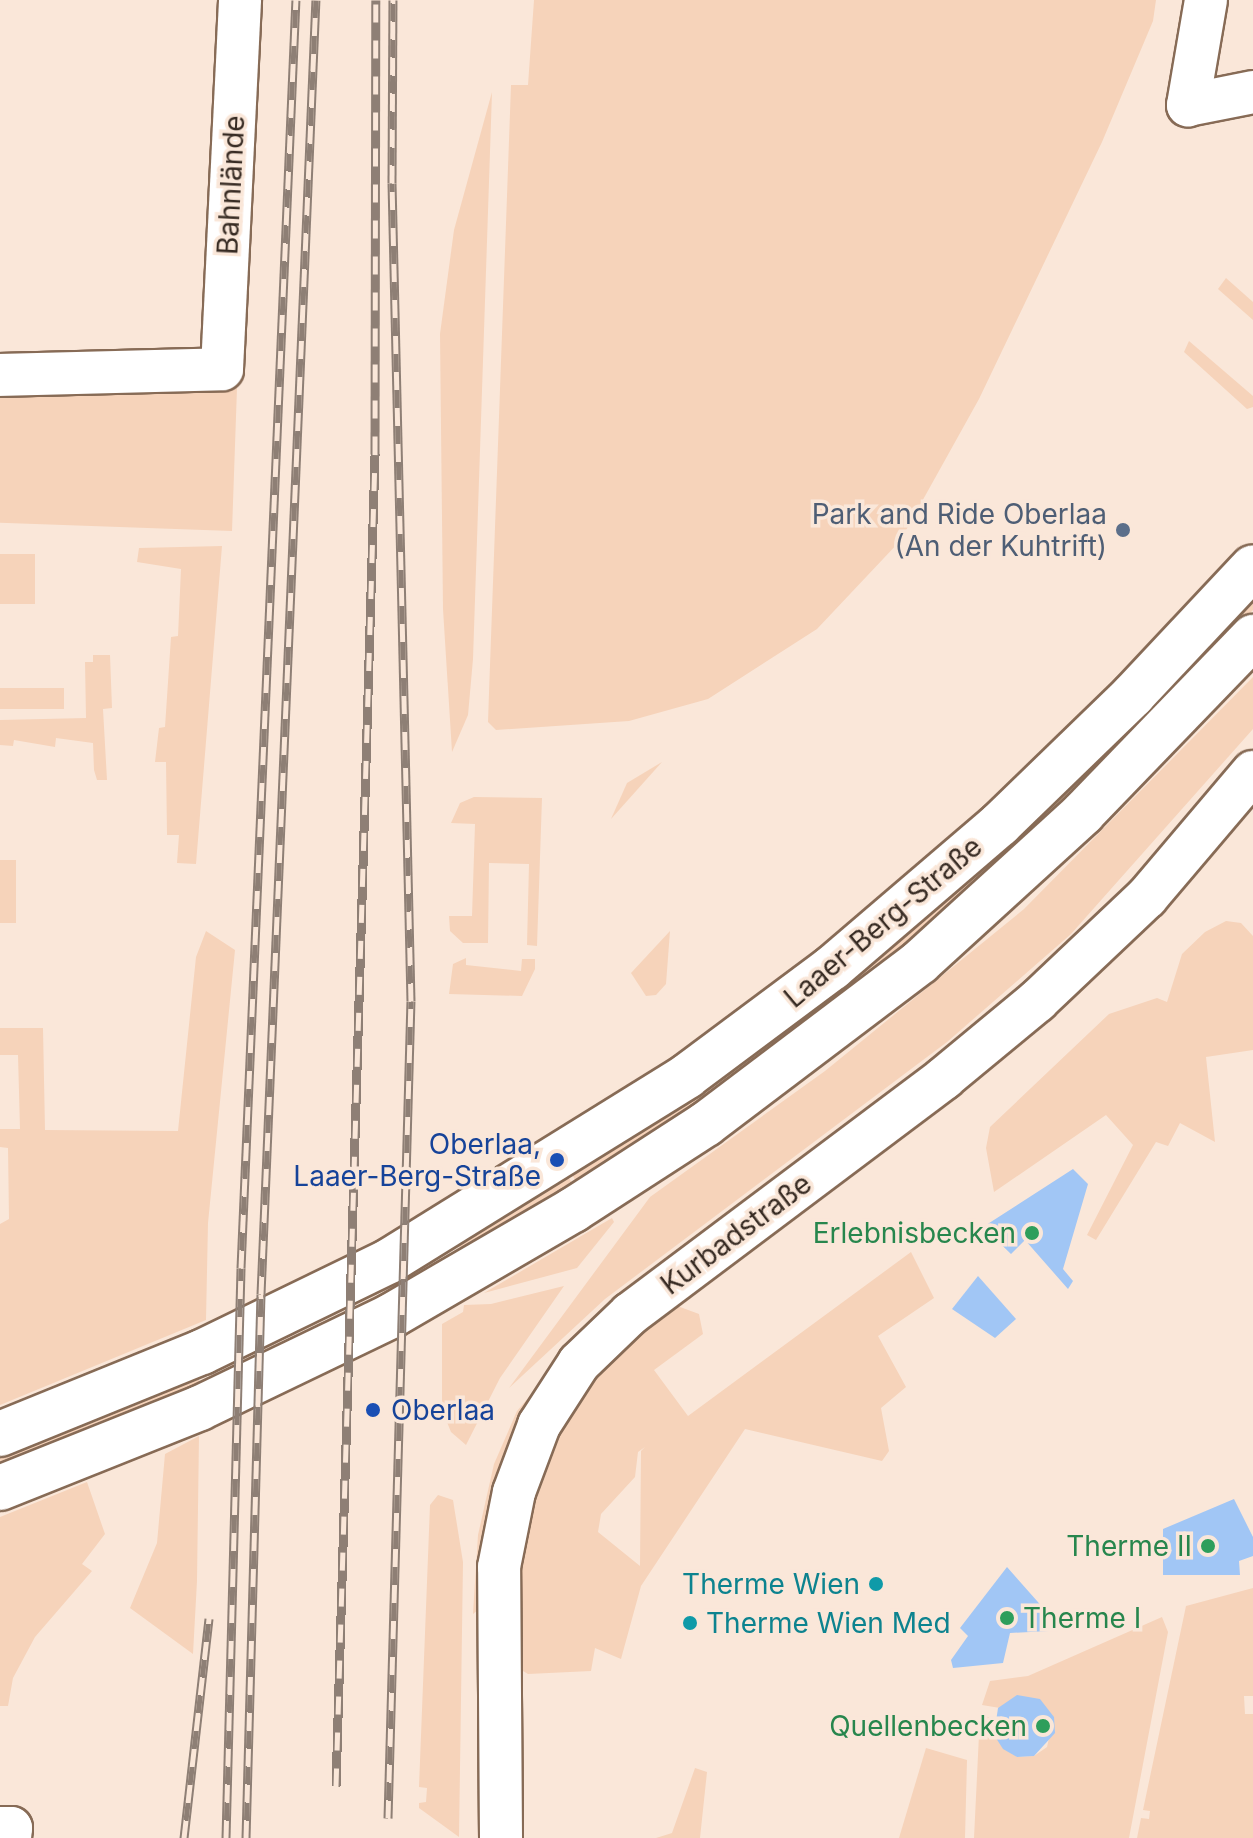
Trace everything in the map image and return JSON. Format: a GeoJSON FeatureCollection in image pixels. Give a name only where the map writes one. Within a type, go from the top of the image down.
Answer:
{"type":"FeatureCollection","features":[{"type":"Feature","properties":{"kind":"main road","name":"Laaer-Berg-Straße"},"geometry":{"type":"LineString","coordinates":[[0,1434],[202,1352],[348,1282],[463,1218],[687,1076],[832,968],[1066,761],[1253,567]]}},
{"type":"Feature","properties":{"kind":"main road","name":"Laaer-Berg-Straße"},"geometry":{"type":"LineString","coordinates":[[0,1488],[200,1408],[330,1347],[461,1277],[655,1159],[860,1011],[1045,850],[1253,637]]}},
{"type":"Feature","properties":{"kind":"street","name":"Bahnlände"},"geometry":{"type":"LineString","coordinates":[[0,375],[222,369],[240,0]]}},
{"type":"Feature","properties":{"kind":"street"},"geometry":{"type":"LineString","coordinates":[[1206,0],[1188,105],[1253,92]]}},
{"type":"Feature","properties":{"kind":"street","name":"Kurbadstraße"},"geometry":{"type":"LineString","coordinates":[[501,1838],[499,1567],[514,1492],[539,1425],[579,1363],[630,1314],[944,1078],[1037,1001],[1147,897],[1253,772]]}},
{"type":"Feature","properties":{"kind":"shaded area"},"geometry":{"type":"Polygon","coordinates":[[[534,0],[1156,0],[1153,21],[1102,142],[979,399],[900,541],[817,629],[708,699],[629,721],[496,730],[488,722],[511,85],[528,85],[534,0]]]}},
{"type":"Feature","properties":{"kind":"shaded area"},"geometry":{"type":"Polygon","coordinates":[[[492,92],[473,659],[468,715],[452,752],[443,609],[440,334],[454,230],[492,92]]]}},
{"type":"Feature","properties":{"kind":"shaded area"},"geometry":{"type":"Polygon","coordinates":[[[1226,278],[1253,302],[1253,320],[1218,289],[1226,278]]]}},
{"type":"Feature","properties":{"kind":"shaded area"},"geometry":{"type":"Polygon","coordinates":[[[1189,341],[1253,396],[1253,407],[1247,409],[1184,352],[1189,341]]]}},
{"type":"Feature","properties":{"kind":"shaded area"},"geometry":{"type":"Polygon","coordinates":[[[0,380],[237,388],[232,531],[0,523],[0,380]]]}},
{"type":"Feature","properties":{"kind":"shaded area"},"geometry":{"type":"Polygon","coordinates":[[[222,546],[196,864],[177,863],[179,835],[167,835],[166,762],[155,762],[159,728],[165,727],[171,637],[178,636],[181,569],[137,562],[139,548],[222,546]]]}},
{"type":"Feature","properties":{"kind":"shaded area"},"geometry":{"type":"Polygon","coordinates":[[[0,554],[35,554],[35,604],[0,604],[0,554]]]}},
{"type":"Feature","properties":{"kind":"shaded area"},"geometry":{"type":"Polygon","coordinates":[[[1253,588],[1253,610],[1131,739],[923,935],[786,1042],[579,1186],[571,1173],[1253,588]]]}},
{"type":"Feature","properties":{"kind":"shaded area"},"geometry":{"type":"Polygon","coordinates":[[[93,655],[110,655],[112,708],[103,709],[107,780],[97,780],[93,743],[56,738],[55,747],[14,740],[13,746],[0,745],[0,720],[86,718],[85,662],[93,662],[93,655]]]}},
{"type":"Feature","properties":{"kind":"shaded area"},"geometry":{"type":"Polygon","coordinates":[[[1253,677],[1253,729],[1071,934],[947,1042],[605,1299],[509,1388],[650,1197],[825,1071],[1024,909],[1253,677]]]}},
{"type":"Feature","properties":{"kind":"shaded area"},"geometry":{"type":"Polygon","coordinates":[[[0,688],[64,688],[64,709],[0,709],[0,688]]]}},
{"type":"Feature","properties":{"kind":"shaded area"},"geometry":{"type":"Polygon","coordinates":[[[662,762],[611,819],[627,783],[662,762]]]}},
{"type":"Feature","properties":{"kind":"shaded area"},"geometry":{"type":"Polygon","coordinates":[[[474,797],[542,798],[537,946],[527,945],[529,864],[489,863],[488,943],[463,943],[450,931],[449,916],[472,916],[475,824],[451,823],[460,803],[474,797]]]}},
{"type":"Feature","properties":{"kind":"shaded area"},"geometry":{"type":"Polygon","coordinates":[[[0,860],[16,860],[16,923],[0,923],[0,860]]]}},
{"type":"Feature","properties":{"kind":"shaded area"},"geometry":{"type":"Polygon","coordinates":[[[1226,921],[1241,923],[1253,936],[1253,1050],[1206,1057],[1215,1142],[1180,1123],[1168,1146],[1156,1142],[1096,1240],[1087,1235],[1133,1145],[1106,1115],[994,1192],[986,1148],[990,1127],[1109,1014],[1157,998],[1167,1002],[1182,954],[1205,932],[1226,921]]]}},
{"type":"Feature","properties":{"kind":"shaded area"},"geometry":{"type":"Polygon","coordinates":[[[206,931],[235,950],[208,1223],[206,1320],[0,1405],[0,1224],[9,1219],[8,1148],[0,1147],[0,1129],[20,1129],[18,1055],[0,1055],[0,1028],[43,1028],[45,1130],[178,1131],[196,957],[206,931]]]}},
{"type":"Feature","properties":{"kind":"shaded area"},"geometry":{"type":"Polygon","coordinates":[[[670,931],[666,984],[656,995],[646,996],[631,973],[670,931]]]}},
{"type":"Feature","properties":{"kind":"shaded area"},"geometry":{"type":"Polygon","coordinates":[[[466,958],[466,965],[521,971],[522,959],[535,959],[535,969],[522,996],[449,994],[453,964],[466,958]]]}},
{"type":"Feature","properties":{"kind":"shaded area"},"geometry":{"type":"Polygon","coordinates":[[[567,1174],[575,1189],[461,1250],[453,1235],[567,1174]]]}},
{"type":"Feature","properties":{"kind":"shaded area"},"geometry":{"type":"Polygon","coordinates":[[[612,1218],[614,1222],[577,1268],[484,1293],[612,1218]]]}},
{"type":"Feature","properties":{"kind":"shaded area"},"geometry":{"type":"Polygon","coordinates":[[[911,1252],[934,1298],[878,1336],[906,1387],[881,1408],[889,1451],[882,1461],[745,1429],[641,1586],[621,1659],[595,1648],[591,1671],[528,1674],[518,1668],[520,1543],[554,1437],[611,1356],[672,1304],[699,1314],[703,1334],[654,1370],[688,1416],[911,1252]],[[645,1447],[638,1452],[635,1477],[601,1514],[598,1532],[640,1566],[641,1451],[645,1447]]]}},
{"type":"Feature","properties":{"kind":"shaded area"},"geometry":{"type":"Polygon","coordinates":[[[564,1286],[500,1378],[466,1445],[451,1432],[442,1410],[442,1324],[463,1312],[464,1305],[491,1304],[564,1286]]]}},
{"type":"Feature","properties":{"kind":"shaded area"},"geometry":{"type":"Polygon","coordinates":[[[559,1362],[483,1606],[473,1614],[478,1535],[494,1464],[517,1411],[559,1362]]]}},
{"type":"Feature","properties":{"kind":"shaded area"},"geometry":{"type":"Polygon","coordinates":[[[196,1371],[202,1389],[0,1469],[0,1451],[196,1371]]]}},
{"type":"Feature","properties":{"kind":"shaded area"},"geometry":{"type":"Polygon","coordinates":[[[199,1436],[193,1654],[130,1608],[157,1543],[165,1454],[199,1436]]]}},
{"type":"Feature","properties":{"kind":"shaded area"},"geometry":{"type":"Polygon","coordinates":[[[87,1482],[105,1534],[82,1564],[92,1571],[35,1637],[13,1678],[8,1706],[0,1706],[0,1517],[87,1482]]]}},
{"type":"Feature","properties":{"kind":"shaded area"},"geometry":{"type":"Polygon","coordinates":[[[438,1495],[453,1500],[463,1562],[459,1837],[419,1808],[419,1803],[426,1802],[427,1788],[419,1787],[430,1505],[438,1495]]]}},
{"type":"Feature","properties":{"kind":"shaded area"},"geometry":{"type":"Polygon","coordinates":[[[1253,1588],[1253,1696],[1244,1696],[1245,1714],[1253,1714],[1253,1838],[1137,1838],[1141,1818],[1149,1819],[1150,1811],[1143,1810],[1186,1606],[1253,1588]]]}},
{"type":"Feature","properties":{"kind":"shaded area"},"geometry":{"type":"Polygon","coordinates":[[[1162,1617],[1168,1632],[1129,1838],[974,1838],[980,1714],[994,1719],[994,1735],[1017,1757],[1034,1756],[1047,1747],[1054,1717],[982,1705],[990,1681],[1028,1676],[1162,1617]]]}},
{"type":"Feature","properties":{"kind":"shaded area"},"geometry":{"type":"Polygon","coordinates":[[[926,1748],[967,1760],[965,1838],[899,1838],[926,1748]]]}},
{"type":"Feature","properties":{"kind":"shaded area"},"geometry":{"type":"Polygon","coordinates":[[[695,1768],[707,1772],[700,1838],[656,1838],[672,1833],[695,1768]]]}},
{"type":"Feature","properties":{"kind":"water","name":"Erlebnisbecken"},"geometry":{"type":"Polygon","coordinates":[[[1073,1169],[1088,1184],[1063,1269],[1073,1281],[1068,1289],[1025,1240],[1011,1254],[983,1227],[1073,1169]]]}},
{"type":"Feature","properties":{"kind":"water"},"geometry":{"type":"Polygon","coordinates":[[[978,1276],[1016,1319],[995,1338],[952,1309],[978,1276]]]}},
{"type":"Feature","properties":{"kind":"water","name":"Therme II"},"geometry":{"type":"Polygon","coordinates":[[[1234,1499],[1253,1537],[1253,1556],[1239,1561],[1240,1575],[1163,1575],[1163,1529],[1234,1499]]]}},
{"type":"Feature","properties":{"kind":"water","name":"Therme I"},"geometry":{"type":"Polygon","coordinates":[[[1007,1567],[1045,1610],[1049,1631],[1010,1633],[1003,1663],[953,1668],[951,1660],[968,1636],[960,1628],[1007,1567]]]}},
{"type":"Feature","properties":{"kind":"water","name":"Quellenbecken"},"geometry":{"type":"Polygon","coordinates":[[[1017,1695],[1040,1699],[1054,1717],[1055,1733],[1034,1756],[1017,1757],[1003,1749],[994,1735],[998,1708],[1017,1695]]]}},
{"type":"Feature","properties":{"kind":"railway"},"geometry":{"type":"LineString","coordinates":[[226,1838],[241,1268],[296,0]]}},
{"type":"Feature","properties":{"kind":"railway"},"geometry":{"type":"LineString","coordinates":[[246,1838],[261,1294],[316,0]]}},
{"type":"Feature","properties":{"kind":"railway"},"geometry":{"type":"LineString","coordinates":[[336,1786],[375,454],[376,0]]}},
{"type":"Feature","properties":{"kind":"railway"},"geometry":{"type":"LineString","coordinates":[[388,1818],[411,1001],[392,183],[393,0]]}},
{"type":"Feature","properties":{"kind":"railway"},"geometry":{"type":"LineString","coordinates":[[184,1838],[209,1618]]}},
{"type":"Feature","properties":{"kind":"place","name":"Park and Ride Oberlaa (An der Kuhtrift)"},"geometry":{"type":"Point","coordinates":[1123,530]}},
{"type":"Feature","properties":{"kind":"place","name":"Oberlaa, Laaer-Berg-Straße"},"geometry":{"type":"Point","coordinates":[557,1160]}},
{"type":"Feature","properties":{"kind":"place","name":"Erlebnisbecken"},"geometry":{"type":"Point","coordinates":[1032,1233]}},
{"type":"Feature","properties":{"kind":"place","name":"Oberlaa"},"geometry":{"type":"Point","coordinates":[373,1410]}},
{"type":"Feature","properties":{"kind":"place","name":"Therme II"},"geometry":{"type":"Point","coordinates":[1208,1546]}},
{"type":"Feature","properties":{"kind":"place","name":"Therme Wien"},"geometry":{"type":"Point","coordinates":[876,1584]}},
{"type":"Feature","properties":{"kind":"place","name":"Therme I"},"geometry":{"type":"Point","coordinates":[1007,1618]}},
{"type":"Feature","properties":{"kind":"place","name":"Therme Wien Med"},"geometry":{"type":"Point","coordinates":[690,1623]}},
{"type":"Feature","properties":{"kind":"place","name":"Quellenbecken"},"geometry":{"type":"Point","coordinates":[1043,1726]}}]}
